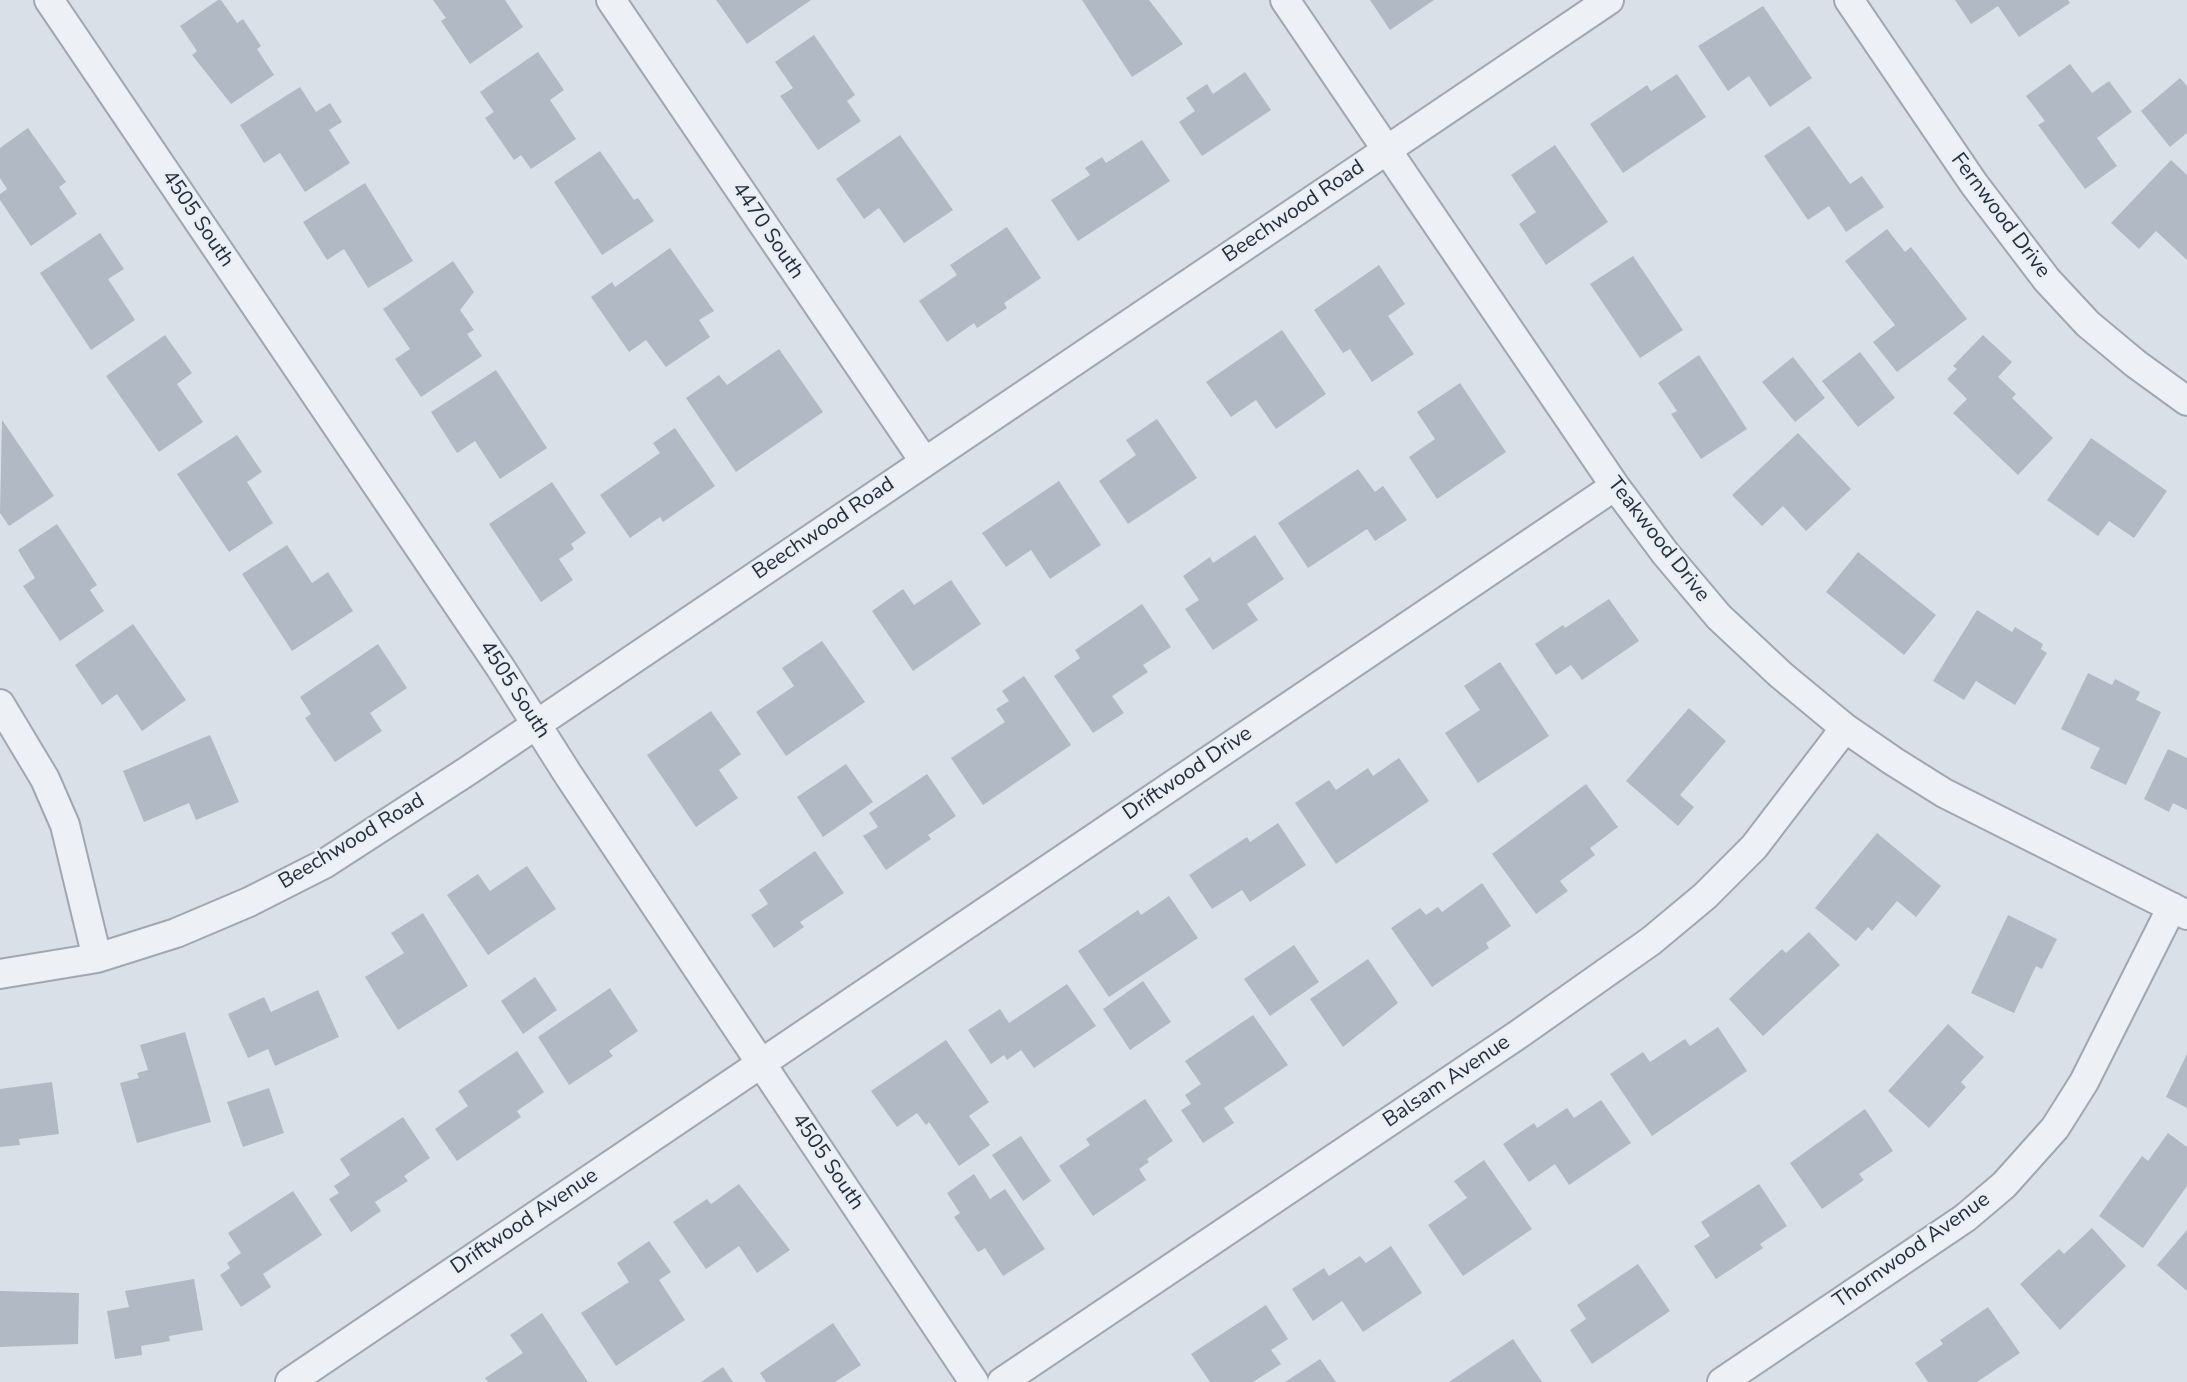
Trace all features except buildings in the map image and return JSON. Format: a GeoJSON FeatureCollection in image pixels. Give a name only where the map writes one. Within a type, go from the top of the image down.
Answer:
{"type":"FeatureCollection","features":[{"type":"Feature","properties":{"kind":"street","name":"4505 South"},"geometry":{"type":"LineString","coordinates":[[49,0],[537,724],[974,1382]]}},
{"type":"Feature","properties":{"kind":"street","name":"4470 South"},"geometry":{"type":"LineString","coordinates":[[611,0],[924,461]]}},
{"type":"Feature","properties":{"kind":"street","name":"Teakwood Drive"},"geometry":{"type":"LineString","coordinates":[[1285,0],[1615,486],[1665,553],[1718,617],[1780,675],[1845,728],[1944,793],[2179,911]]}},
{"type":"Feature","properties":{"kind":"street","name":"Beechwood Road"},"geometry":{"type":"LineString","coordinates":[[0,974],[97,958],[176,933],[249,902],[324,864],[537,724],[1609,0]]}},
{"type":"Feature","properties":{"kind":"street","name":"Fernwood Drive"},"geometry":{"type":"LineString","coordinates":[[1849,0],[1974,184],[2047,280],[2088,324],[2136,365],[2187,401]]}},
{"type":"Feature","properties":{"kind":"street","name":"Driftwood Drive"},"geometry":{"type":"LineString","coordinates":[[760,1063],[1615,486]]}},
{"type":"Feature","properties":{"kind":"street"},"geometry":{"type":"LineString","coordinates":[[0,704],[45,779],[65,825],[97,958]]}},
{"type":"Feature","properties":{"kind":"street","name":"Balsam Avenue"},"geometry":{"type":"LineString","coordinates":[[1002,1382],[1651,942],[1705,897],[1754,847],[1845,728]]}},
{"type":"Feature","properties":{"kind":"street","name":"Thornwood Avenue"},"geometry":{"type":"LineString","coordinates":[[1722,1382],[1965,1218],[2004,1185],[2055,1128],[2084,1082],[2179,911]]}},
{"type":"Feature","properties":{"kind":"street","name":"Driftwood Avenue"},"geometry":{"type":"LineString","coordinates":[[290,1382],[760,1063]]}}]}
